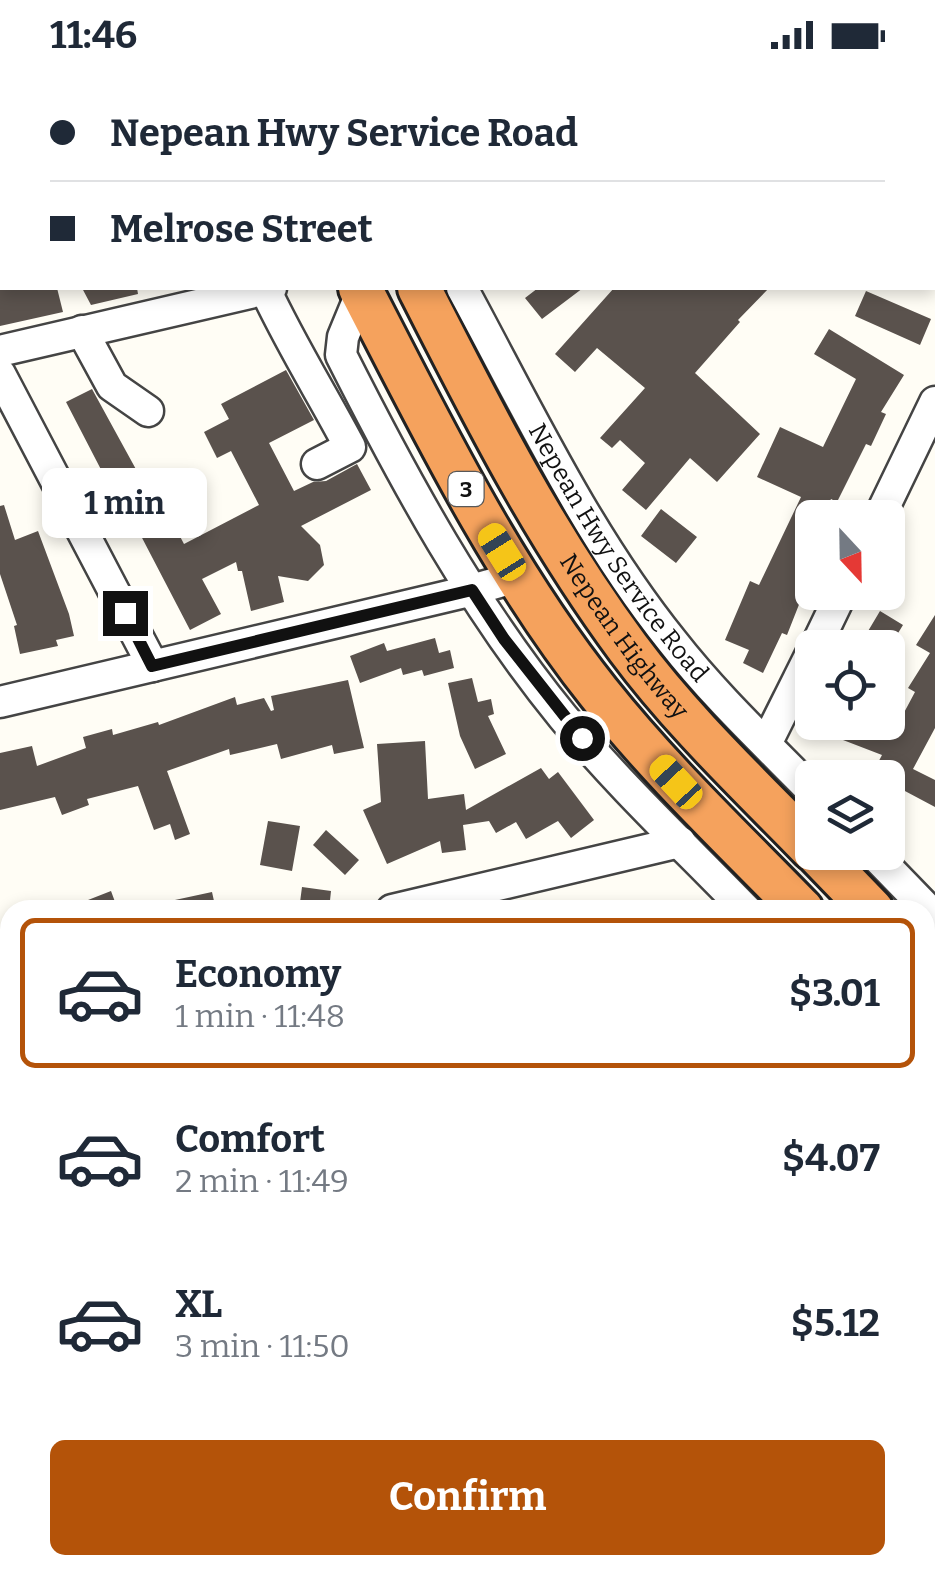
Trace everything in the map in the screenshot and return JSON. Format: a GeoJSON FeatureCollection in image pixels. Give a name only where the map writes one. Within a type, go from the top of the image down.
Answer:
{"type":"FeatureCollection","features":[{"type":"Feature","properties":{"kind":"highway","name":"Nepean Highway"},"geometry":{"type":"LineString","coordinates":[[369,290],[389,343],[517,577],[616,714],[693,800],[792,900]]}},
{"type":"Feature","properties":{"kind":"highway","name":"Nepean Highway"},"geometry":{"type":"LineString","coordinates":[[420,290],[523,490],[584,586],[630,651],[676,706],[795,830]]}},
{"type":"Feature","properties":{"kind":"highway","name":"Nepean Highway"},"geometry":{"type":"LineString","coordinates":[[833,870],[862,900]]}},
{"type":"Feature","properties":{"kind":"street"},"geometry":{"type":"LineString","coordinates":[[0,351],[260,290]]}},
{"type":"Feature","properties":{"kind":"street"},"geometry":{"type":"LineString","coordinates":[[269,290],[287,338],[304,360],[350,447],[316,464]]}},
{"type":"Feature","properties":{"kind":"street"},"geometry":{"type":"LineString","coordinates":[[368,290],[343,337],[341,355],[446,553],[564,718],[736,900]]}},
{"type":"Feature","properties":{"kind":"street","name":"Nepean Hwy Service Road"},"geometry":{"type":"LineString","coordinates":[[463,290],[539,433],[628,581],[694,667],[795,774]]}},
{"type":"Feature","properties":{"kind":"street"},"geometry":{"type":"LineString","coordinates":[[82,332],[108,380],[121,394],[148,411]]}},
{"type":"Feature","properties":{"kind":"street"},"geometry":{"type":"LineString","coordinates":[[0,374],[152,666]]}},
{"type":"Feature","properties":{"kind":"street"},"geometry":{"type":"LineString","coordinates":[[887,500],[935,402]]}},
{"type":"Feature","properties":{"kind":"street"},"geometry":{"type":"LineString","coordinates":[[0,702],[517,577]]}},
{"type":"Feature","properties":{"kind":"street"},"geometry":{"type":"LineString","coordinates":[[766,744],[795,687]]}},
{"type":"Feature","properties":{"kind":"street"},"geometry":{"type":"LineString","coordinates":[[434,900],[680,842]]}},
{"type":"Feature","properties":{"kind":"street"},"geometry":{"type":"LineString","coordinates":[[889,870],[919,900]]}},
{"type":"Feature","properties":{"kind":"building"},"geometry":{"type":"Polygon","coordinates":[[[0,290],[58,290],[63,312],[0,326],[0,290]]]}},
{"type":"Feature","properties":{"kind":"building"},"geometry":{"type":"Polygon","coordinates":[[[83,290],[137,290],[138,294],[91,305],[83,290]]]}},
{"type":"Feature","properties":{"kind":"building"},"geometry":{"type":"Polygon","coordinates":[[[535,290],[580,290],[542,319],[525,298],[535,290]]]}},
{"type":"Feature","properties":{"kind":"building"},"geometry":{"type":"Polygon","coordinates":[[[612,290],[767,290],[695,373],[760,434],[717,482],[690,458],[646,510],[622,490],[645,463],[620,440],[612,448],[600,438],[645,388],[597,348],[575,372],[555,354],[612,290]]]}},
{"type":"Feature","properties":{"kind":"building"},"geometry":{"type":"Polygon","coordinates":[[[866,291],[931,319],[920,345],[855,316],[866,291]]]}},
{"type":"Feature","properties":{"kind":"building"},"geometry":{"type":"Polygon","coordinates":[[[829,329],[904,375],[881,412],[886,414],[871,446],[866,444],[838,500],[800,500],[801,497],[757,477],[780,427],[823,447],[856,379],[814,354],[829,329]]]}},
{"type":"Feature","properties":{"kind":"building"},"geometry":{"type":"Polygon","coordinates":[[[286,370],[314,420],[269,443],[294,491],[326,481],[357,464],[371,490],[301,526],[320,545],[324,565],[308,581],[278,576],[284,602],[251,611],[242,571],[238,571],[236,562],[202,579],[221,614],[190,630],[66,402],[92,389],[155,504],[161,500],[184,544],[259,505],[231,451],[217,458],[204,432],[229,419],[221,404],[286,370]]]}},
{"type":"Feature","properties":{"kind":"building"},"geometry":{"type":"Polygon","coordinates":[[[4,505],[15,540],[38,531],[74,636],[56,640],[58,646],[20,654],[14,626],[17,625],[0,574],[0,506],[4,505]]]}},
{"type":"Feature","properties":{"kind":"building"},"geometry":{"type":"Polygon","coordinates":[[[661,509],[697,537],[676,563],[641,536],[661,509]]]}},
{"type":"Feature","properties":{"kind":"building"},"geometry":{"type":"Polygon","coordinates":[[[795,510],[797,610],[787,635],[782,633],[763,673],[743,663],[749,650],[725,640],[750,581],[759,585],[795,510]]]}},
{"type":"Feature","properties":{"kind":"building"},"geometry":{"type":"Polygon","coordinates":[[[880,611],[903,625],[900,630],[869,630],[880,611]]]}},
{"type":"Feature","properties":{"kind":"building"},"geometry":{"type":"Polygon","coordinates":[[[935,615],[935,728],[913,769],[935,780],[935,807],[905,791],[905,760],[879,760],[882,755],[843,740],[905,740],[905,711],[915,692],[908,688],[930,653],[916,645],[935,615]]]}},
{"type":"Feature","properties":{"kind":"building"},"geometry":{"type":"Polygon","coordinates":[[[435,638],[439,653],[450,650],[454,668],[424,676],[422,670],[403,675],[401,668],[360,683],[350,656],[384,643],[387,651],[435,638]]]}},
{"type":"Feature","properties":{"kind":"building"},"geometry":{"type":"Polygon","coordinates":[[[472,678],[478,702],[491,699],[494,714],[488,716],[506,754],[475,769],[460,736],[448,683],[472,678]]]}},
{"type":"Feature","properties":{"kind":"building"},"geometry":{"type":"Polygon","coordinates":[[[348,680],[364,748],[334,754],[332,745],[281,759],[277,744],[230,755],[229,749],[167,771],[190,834],[175,840],[170,824],[154,830],[138,786],[87,799],[89,805],[62,815],[55,797],[0,810],[0,753],[32,746],[37,766],[86,748],[83,737],[112,729],[113,735],[158,722],[159,725],[235,697],[237,705],[264,698],[271,711],[271,696],[348,680]]]}},
{"type":"Feature","properties":{"kind":"building"},"geometry":{"type":"Polygon","coordinates":[[[425,741],[428,799],[464,794],[466,810],[541,768],[549,779],[558,772],[594,820],[571,838],[558,821],[526,839],[516,822],[496,833],[489,821],[463,825],[466,850],[442,853],[440,841],[387,864],[363,810],[381,802],[377,744],[425,741]]]}},
{"type":"Feature","properties":{"kind":"building"},"geometry":{"type":"Polygon","coordinates":[[[268,821],[300,826],[292,871],[260,865],[268,821]]]}},
{"type":"Feature","properties":{"kind":"building"},"geometry":{"type":"Polygon","coordinates":[[[326,830],[359,860],[345,875],[313,845],[326,830]]]}},
{"type":"Feature","properties":{"kind":"building"},"geometry":{"type":"Polygon","coordinates":[[[302,887],[331,891],[330,900],[300,900],[302,887]]]}},
{"type":"Feature","properties":{"kind":"building"},"geometry":{"type":"Polygon","coordinates":[[[111,891],[114,900],[88,900],[111,891]]]}},
{"type":"Feature","properties":{"kind":"building"},"geometry":{"type":"Polygon","coordinates":[[[212,892],[214,900],[175,900],[212,892]]]}},
{"type":"Feature","properties":{"kind":"route"},"geometry":{"type":"LineString","coordinates":[[125,613],[152,666],[472,590],[504,639],[582,738]]}}]}
